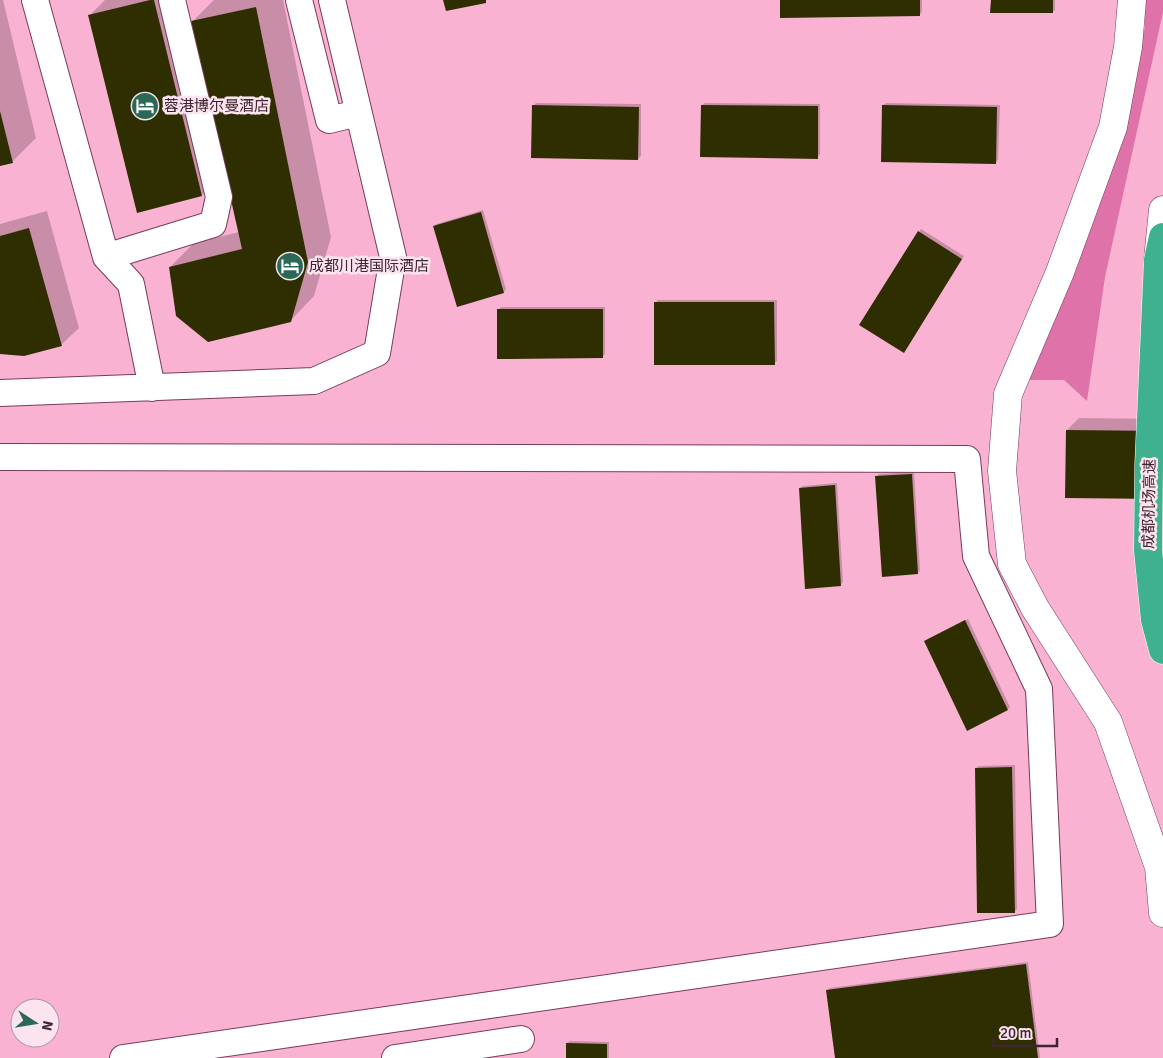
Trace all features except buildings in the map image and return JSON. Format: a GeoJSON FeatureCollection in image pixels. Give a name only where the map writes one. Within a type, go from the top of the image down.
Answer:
{"type":"FeatureCollection","features":[{"type":"Feature","properties":{"kind":"highway","name":"成都机场高速"},"geometry":{"type":"LineString","coordinates":[[1160,249],[1149,464],[1148,550],[1155,620],[1163,650]]}},
{"type":"Feature","properties":{"kind":"main road"},"geometry":{"type":"LineString","coordinates":[[1132,0],[1128,47],[1113,127],[1060,272],[1008,394],[1002,471],[1012,564],[1034,608],[1108,722],[1159,867],[1163,914]]}},
{"type":"Feature","properties":{"kind":"main road"},"geometry":{"type":"LineString","coordinates":[[1160,249],[1163,210]]}},
{"type":"Feature","properties":{"kind":"street"},"geometry":{"type":"LineString","coordinates":[[35,0],[106,256],[131,284],[152,388]]}},
{"type":"Feature","properties":{"kind":"street"},"geometry":{"type":"LineString","coordinates":[[106,256],[213,224],[219,197],[172,0]]}},
{"type":"Feature","properties":{"kind":"street"},"geometry":{"type":"LineString","coordinates":[[299,0],[329,120],[358,113]]}},
{"type":"Feature","properties":{"kind":"street"},"geometry":{"type":"LineString","coordinates":[[0,393],[314,381],[378,353],[393,257],[332,0]]}},
{"type":"Feature","properties":{"kind":"street"},"geometry":{"type":"LineString","coordinates":[[0,457],[967,459],[976,556],[1039,689],[1050,924],[124,1058]]}},
{"type":"Feature","properties":{"kind":"street"},"geometry":{"type":"LineString","coordinates":[[395,1058],[521,1039]]}},
{"type":"Feature","properties":{"kind":"shaded area"},"geometry":{"type":"Polygon","coordinates":[[[1145,0],[1163,0],[1163,12],[1105,277],[1087,401],[1064,380],[1025,380],[1123,123],[1145,27],[1145,0]]]}},
{"type":"Feature","properties":{"kind":"place","name":"蓉港博尔曼酒店"},"geometry":{"type":"Point","coordinates":[145,106]}},
{"type":"Feature","properties":{"kind":"place","name":"成都川港国际酒店"},"geometry":{"type":"Point","coordinates":[290,266]}}]}
